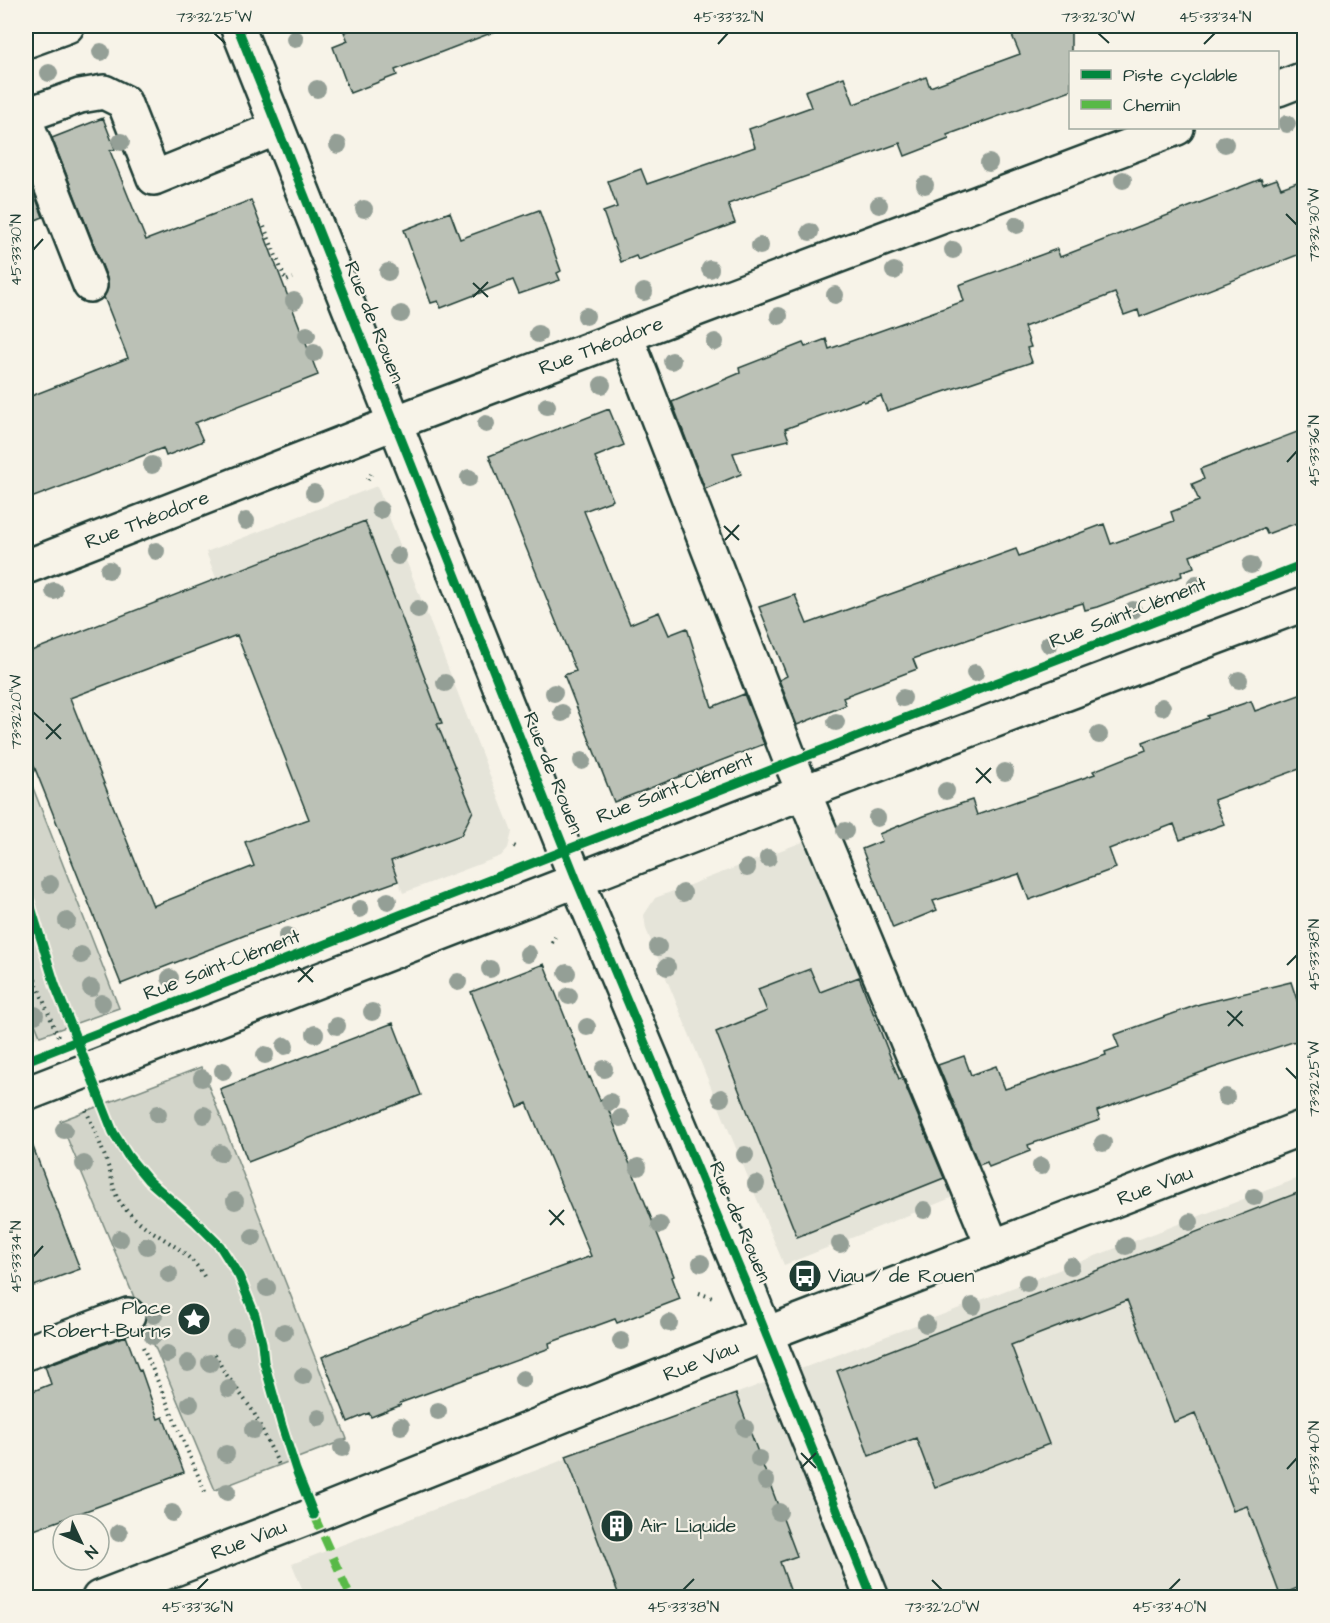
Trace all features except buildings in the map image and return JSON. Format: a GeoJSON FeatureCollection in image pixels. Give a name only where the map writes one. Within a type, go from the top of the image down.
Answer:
{"type":"FeatureCollection","features":[{"type":"Feature","properties":{"kind":"street"},"geometry":{"type":"LineString","coordinates":[[26,41],[67,26]]}},
{"type":"Feature","properties":{"kind":"street","name":"Rue de Rouen"},"geometry":{"type":"LineString","coordinates":[[237,26],[577,881],[766,1334],[872,1598]]}},
{"type":"Feature","properties":{"kind":"street"},"geometry":{"type":"LineString","coordinates":[[1279,89],[1305,79]]}},
{"type":"Feature","properties":{"kind":"street"},"geometry":{"type":"LineString","coordinates":[[26,115],[80,96],[104,92],[124,102],[154,178],[277,128]]}},
{"type":"Feature","properties":{"kind":"street"},"geometry":{"type":"LineString","coordinates":[[26,122],[90,285]]}},
{"type":"Feature","properties":{"kind":"street","name":"Rue Théodore"},"geometry":{"type":"LineString","coordinates":[[26,567],[394,423],[1174,129]]}},
{"type":"Feature","properties":{"kind":"street"},"geometry":{"type":"LineString","coordinates":[[626,336],[804,792],[993,1247]]}},
{"type":"Feature","properties":{"kind":"street"},"geometry":{"type":"LineString","coordinates":[[26,1094],[804,792],[1305,604]]}},
{"type":"Feature","properties":{"kind":"street","name":"Rue Viau"},"geometry":{"type":"LineString","coordinates":[[99,1598],[766,1334],[1305,1127]]}},
{"type":"Feature","properties":{"kind":"street"},"geometry":{"type":"LineString","coordinates":[[26,1353],[133,1326]]}},
{"type":"Feature","properties":{"kind":"path"},"geometry":{"type":"LineString","coordinates":[[270,221],[262,224],[286,281],[294,278]]}},
{"type":"Feature","properties":{"kind":"path"},"geometry":{"type":"LineString","coordinates":[[368,480],[371,474]]}},
{"type":"Feature","properties":{"kind":"path"},"geometry":{"type":"LineString","coordinates":[[552,943],[555,937]]}},
{"type":"Feature","properties":{"kind":"path"},"geometry":{"type":"LineString","coordinates":[[26,957],[58,1037]]}},
{"type":"Feature","properties":{"kind":"path"},"geometry":{"type":"LineString","coordinates":[[85,1107],[109,1168],[113,1188],[120,1204],[132,1216],[194,1261],[206,1278]]}},
{"type":"Feature","properties":{"kind":"path"},"geometry":{"type":"LineString","coordinates":[[699,1293],[716,1300]]}},
{"type":"Feature","properties":{"kind":"path"},"geometry":{"type":"LineString","coordinates":[[133,1326],[206,1494]]}},
{"type":"Feature","properties":{"kind":"path"},"geometry":{"type":"LineString","coordinates":[[214,1354],[253,1411],[279,1465]]}},
{"type":"Feature","properties":{"kind":"shaded area"},"geometry":{"type":"Polygon","coordinates":[[[377,486],[512,832],[508,848],[501,856],[403,893],[391,861],[293,778],[206,552],[377,486]]]}},
{"type":"Feature","properties":{"kind":"shaded area"},"geometry":{"type":"Polygon","coordinates":[[[26,770],[119,1008],[40,1036],[26,1002],[26,770]]]}},
{"type":"Feature","properties":{"kind":"shaded area"},"geometry":{"type":"Polygon","coordinates":[[[808,840],[956,1196],[784,1265],[646,929],[644,915],[655,898],[808,840]]]}},
{"type":"Feature","properties":{"kind":"shaded area"},"geometry":{"type":"Polygon","coordinates":[[[26,1002],[40,1036],[26,1042],[26,1002]]]}},
{"type":"Feature","properties":{"kind":"shaded area"},"geometry":{"type":"Polygon","coordinates":[[[201,1067],[347,1439],[215,1490],[60,1121],[201,1067]]]}},
{"type":"Feature","properties":{"kind":"shaded area"},"geometry":{"type":"Polygon","coordinates":[[[1304,1176],[1304,1597],[306,1598],[292,1564],[1304,1176]]]}},
{"type":"Feature","properties":{"kind":"marked path"},"geometry":{"type":"LineString","coordinates":[[314,1515],[351,1598]]}},
{"type":"Feature","properties":{"kind":"cycle path"},"geometry":{"type":"LineString","coordinates":[[237,26],[577,881],[748,1289],[872,1598]]}},
{"type":"Feature","properties":{"kind":"cycle path","name":"Rue Saint-Clément"},"geometry":{"type":"LineString","coordinates":[[26,1061],[1304,564]]}},
{"type":"Feature","properties":{"kind":"cycle path"},"geometry":{"type":"LineString","coordinates":[[26,891],[55,985],[113,1132],[128,1156],[148,1180],[220,1246],[239,1276],[255,1315],[264,1362],[282,1426],[314,1515]]}},
{"type":"Feature","properties":{"kind":"place","name":"Viau / de Rouen"},"geometry":{"type":"Point","coordinates":[805,1276]}},
{"type":"Feature","properties":{"kind":"place","name":"Place Robert-Burns"},"geometry":{"type":"Point","coordinates":[194,1319]}},
{"type":"Feature","properties":{"kind":"place","name":"Air Liquide"},"geometry":{"type":"Point","coordinates":[617,1526]}}]}
